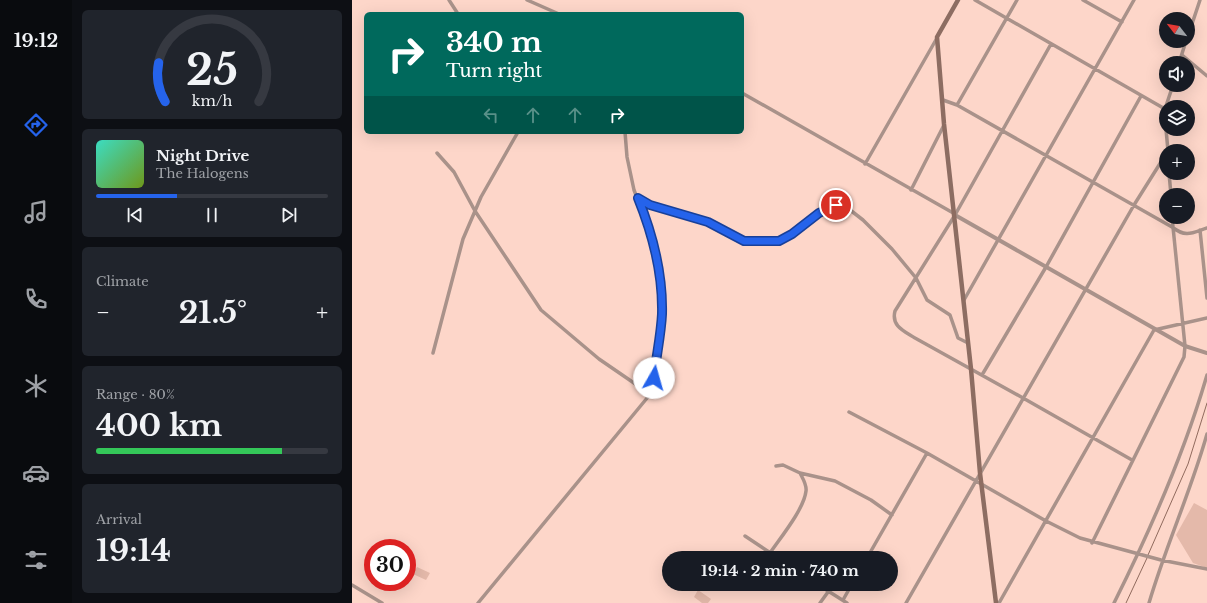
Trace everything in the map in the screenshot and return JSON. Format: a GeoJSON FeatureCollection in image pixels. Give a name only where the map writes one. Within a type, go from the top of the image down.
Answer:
{"type":"FeatureCollection","features":[{"type":"Feature","properties":{"kind":"main road"},"geometry":{"type":"LineString","coordinates":[[958,0],[937,37],[944,124],[964,300],[981,484],[996,603]]}},
{"type":"Feature","properties":{"kind":"street"},"geometry":{"type":"LineString","coordinates":[[449,0],[457,12]]}},
{"type":"Feature","properties":{"kind":"street"},"geometry":{"type":"LineString","coordinates":[[527,0],[554,12]]}},
{"type":"Feature","properties":{"kind":"street"},"geometry":{"type":"LineString","coordinates":[[975,0],[1159,106]]}},
{"type":"Feature","properties":{"kind":"street"},"geometry":{"type":"LineString","coordinates":[[957,106],[1017,0]]}},
{"type":"Feature","properties":{"kind":"street"},"geometry":{"type":"LineString","coordinates":[[1083,0],[1122,22]]}},
{"type":"Feature","properties":{"kind":"street"},"geometry":{"type":"LineString","coordinates":[[964,300],[1134,0]]}},
{"type":"Feature","properties":{"kind":"street"},"geometry":{"type":"LineString","coordinates":[[1195,15],[1200,0]]}},
{"type":"Feature","properties":{"kind":"street"},"geometry":{"type":"LineString","coordinates":[[865,164],[937,37]]}},
{"type":"Feature","properties":{"kind":"street"},"geometry":{"type":"LineString","coordinates":[[1051,44],[955,215],[895,311],[895,322],[898,328],[915,338],[1132,460]]}},
{"type":"Feature","properties":{"kind":"street"},"geometry":{"type":"LineString","coordinates":[[1184,48],[1182,55],[1207,76]]}},
{"type":"Feature","properties":{"kind":"street"},"geometry":{"type":"LineString","coordinates":[[744,94],[1154,330],[1185,346],[1207,352]]}},
{"type":"Feature","properties":{"kind":"street"},"geometry":{"type":"LineString","coordinates":[[982,375],[1046,267],[1141,96]]}},
{"type":"Feature","properties":{"kind":"street"},"geometry":{"type":"LineString","coordinates":[[943,100],[957,106],[1001,132],[1172,226],[1180,233],[1191,234],[1207,228]]}},
{"type":"Feature","properties":{"kind":"street"},"geometry":{"type":"LineString","coordinates":[[911,190],[944,124]]}},
{"type":"Feature","properties":{"kind":"street"},"geometry":{"type":"LineString","coordinates":[[433,353],[463,239],[481,197],[517,134]]}},
{"type":"Feature","properties":{"kind":"street"},"geometry":{"type":"LineString","coordinates":[[624,134],[627,157],[638,198],[654,242],[661,275],[662,315],[654,378]]}},
{"type":"Feature","properties":{"kind":"street"},"geometry":{"type":"LineString","coordinates":[[437,153],[454,172],[475,211],[541,310],[599,359],[650,394]]}},
{"type":"Feature","properties":{"kind":"street"},"geometry":{"type":"LineString","coordinates":[[906,603],[1134,205],[1159,165]]}},
{"type":"Feature","properties":{"kind":"street"},"geometry":{"type":"LineString","coordinates":[[638,198],[650,205],[708,222],[744,241],[779,241],[792,234],[819,213],[836,205],[845,206],[863,220],[887,244],[916,278],[923,296],[950,315],[958,338],[968,343]]}},
{"type":"Feature","properties":{"kind":"street"},"geometry":{"type":"LineString","coordinates":[[1092,543],[1184,358],[1185,346],[1172,226]]}},
{"type":"Feature","properties":{"kind":"street"},"geometry":{"type":"LineString","coordinates":[[1200,230],[1207,298]]}},
{"type":"Feature","properties":{"kind":"street"},"geometry":{"type":"LineString","coordinates":[[999,603],[1154,330],[1182,322],[1207,318]]}},
{"type":"Feature","properties":{"kind":"street"},"geometry":{"type":"LineString","coordinates":[[1114,603],[1138,554],[1171,478],[1195,416],[1207,375]]}},
{"type":"Feature","properties":{"kind":"street"},"geometry":{"type":"LineString","coordinates":[[478,603],[657,386]]}},
{"type":"Feature","properties":{"kind":"street"},"geometry":{"type":"LineString","coordinates":[[850,412],[927,453],[1046,521],[1092,543],[1161,560],[1207,569]]}},
{"type":"Feature","properties":{"kind":"street"},"geometry":{"type":"LineString","coordinates":[[1149,603],[1161,560],[1200,460],[1207,434]]}},
{"type":"Feature","properties":{"kind":"street"},"geometry":{"type":"LineString","coordinates":[[871,551],[927,453]]}},
{"type":"Feature","properties":{"kind":"street"},"geometry":{"type":"LineString","coordinates":[[776,466],[783,465],[800,473],[835,481],[871,500],[892,515]]}},
{"type":"Feature","properties":{"kind":"street"},"geometry":{"type":"LineString","coordinates":[[771,551],[801,506],[806,490],[805,483],[800,473]]}},
{"type":"Feature","properties":{"kind":"street"},"geometry":{"type":"LineString","coordinates":[[745,536],[767,551]]}},
{"type":"Feature","properties":{"kind":"street"},"geometry":{"type":"LineString","coordinates":[[352,585],[382,603]]}},
{"type":"Feature","properties":{"kind":"street"},"geometry":{"type":"LineString","coordinates":[[843,600],[848,591]]}},
{"type":"Feature","properties":{"kind":"street"},"geometry":{"type":"LineString","coordinates":[[820,603],[828,592],[847,603]]}},
{"type":"Feature","properties":{"kind":"shaded area"},"geometry":{"type":"Polygon","coordinates":[[[1194,503],[1207,510],[1207,568],[1193,563],[1176,535],[1194,503]]]}},
{"type":"Feature","properties":{"kind":"shaded area"},"geometry":{"type":"Polygon","coordinates":[[[417,567],[430,573],[426,580],[416,575],[417,567]]]}},
{"type":"Feature","properties":{"kind":"shaded area"},"geometry":{"type":"Polygon","coordinates":[[[697,591],[699,591],[711,599],[708,603],[702,603],[694,597],[697,591]]]}},
{"type":"Feature","properties":{"kind":"waterway"},"geometry":{"type":"LineString","coordinates":[[1148,555],[1188,464],[1207,403]]}},
{"type":"Feature","properties":{"kind":"waterway"},"geometry":{"type":"LineString","coordinates":[[1126,603],[1147,558]]}},
{"type":"Feature","properties":{"kind":"route"},"geometry":{"type":"LineString","coordinates":[[654,378],[662,315],[661,275],[654,242],[638,198],[650,205],[708,222],[744,241],[779,241],[792,234],[819,213],[836,205]]}}]}
